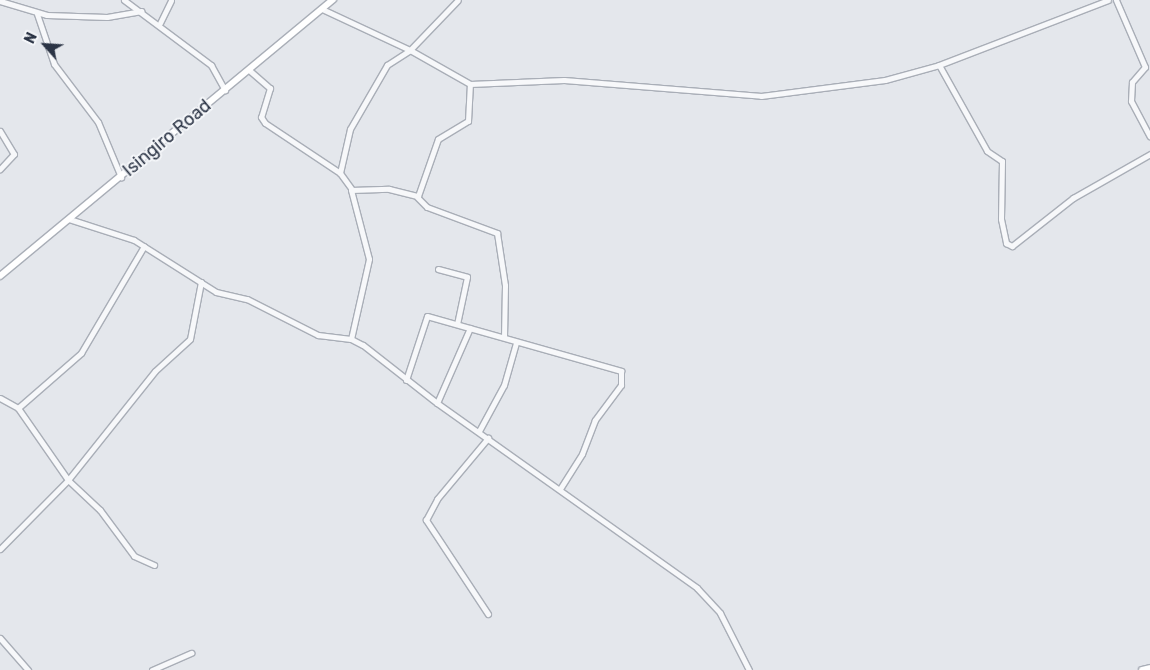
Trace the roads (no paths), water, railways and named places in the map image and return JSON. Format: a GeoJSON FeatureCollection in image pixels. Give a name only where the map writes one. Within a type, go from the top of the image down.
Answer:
{"type":"FeatureCollection","features":[{"type":"Feature","properties":{"kind":"main road","name":"Isingiro Road"},"geometry":{"type":"LineString","coordinates":[[0,276],[322,9],[329,1]]}},
{"type":"Feature","properties":{"kind":"main road"},"geometry":{"type":"LineString","coordinates":[[1142,670],[1150,668]]}},
{"type":"Feature","properties":{"kind":"street"},"geometry":{"type":"LineString","coordinates":[[124,0],[160,23],[216,70],[225,90]]}},
{"type":"Feature","properties":{"kind":"street"},"geometry":{"type":"LineString","coordinates":[[160,23],[171,0]]}},
{"type":"Feature","properties":{"kind":"street"},"geometry":{"type":"LineString","coordinates":[[340,173],[341,154],[363,105],[387,65],[410,50],[458,0]]}},
{"type":"Feature","properties":{"kind":"street"},"geometry":{"type":"LineString","coordinates":[[322,9],[410,50],[470,84],[564,80],[761,96],[885,80],[939,65],[1108,0]]}},
{"type":"Feature","properties":{"kind":"street"},"geometry":{"type":"LineString","coordinates":[[1116,0],[1145,68],[1132,82],[1131,101],[1150,136]]}},
{"type":"Feature","properties":{"kind":"street"},"geometry":{"type":"LineString","coordinates":[[0,1],[37,14],[107,17],[140,11]]}},
{"type":"Feature","properties":{"kind":"street"},"geometry":{"type":"LineString","coordinates":[[37,14],[54,64],[98,122],[121,177]]}},
{"type":"Feature","properties":{"kind":"street"},"geometry":{"type":"LineString","coordinates":[[939,65],[987,151],[1002,162],[1001,218],[1006,243],[1012,246],[1073,198],[1150,154]]}},
{"type":"Feature","properties":{"kind":"street"},"geometry":{"type":"LineString","coordinates":[[249,70],[270,88],[262,120],[340,173],[351,188],[369,259],[351,339]]}},
{"type":"Feature","properties":{"kind":"street"},"geometry":{"type":"LineString","coordinates":[[417,197],[438,138],[468,121],[470,84]]}},
{"type":"Feature","properties":{"kind":"street"},"geometry":{"type":"LineString","coordinates":[[0,130],[14,154],[0,169]]}},
{"type":"Feature","properties":{"kind":"street"},"geometry":{"type":"LineString","coordinates":[[351,188],[389,189],[417,197],[427,207],[497,233],[505,285],[504,336]]}},
{"type":"Feature","properties":{"kind":"street"},"geometry":{"type":"LineString","coordinates":[[69,219],[144,246],[216,292],[247,299],[318,336],[351,339],[437,404],[479,431],[706,596],[749,670]]}},
{"type":"Feature","properties":{"kind":"street"},"geometry":{"type":"LineString","coordinates":[[18,408],[82,353],[144,246]]}},
{"type":"Feature","properties":{"kind":"street"},"geometry":{"type":"LineString","coordinates":[[438,268],[467,278],[458,324]]}},
{"type":"Feature","properties":{"kind":"street"},"geometry":{"type":"LineString","coordinates":[[0,549],[68,480],[140,388],[190,339],[201,282]]}},
{"type":"Feature","properties":{"kind":"street"},"geometry":{"type":"LineString","coordinates":[[406,380],[426,316],[504,336],[516,343],[598,363],[623,374],[560,489]]}},
{"type":"Feature","properties":{"kind":"street"},"geometry":{"type":"LineString","coordinates":[[437,404],[470,328]]}},
{"type":"Feature","properties":{"kind":"street"},"geometry":{"type":"LineString","coordinates":[[479,431],[504,385],[516,343]]}},
{"type":"Feature","properties":{"kind":"street"},"geometry":{"type":"LineString","coordinates":[[0,398],[18,408],[68,480],[100,510],[134,556],[154,565]]}},
{"type":"Feature","properties":{"kind":"street"},"geometry":{"type":"LineString","coordinates":[[488,438],[460,477],[437,499],[426,520],[488,614]]}},
{"type":"Feature","properties":{"kind":"street"},"geometry":{"type":"LineString","coordinates":[[0,638],[28,670]]}},
{"type":"Feature","properties":{"kind":"street"},"geometry":{"type":"LineString","coordinates":[[152,670],[191,653]]}}]}
